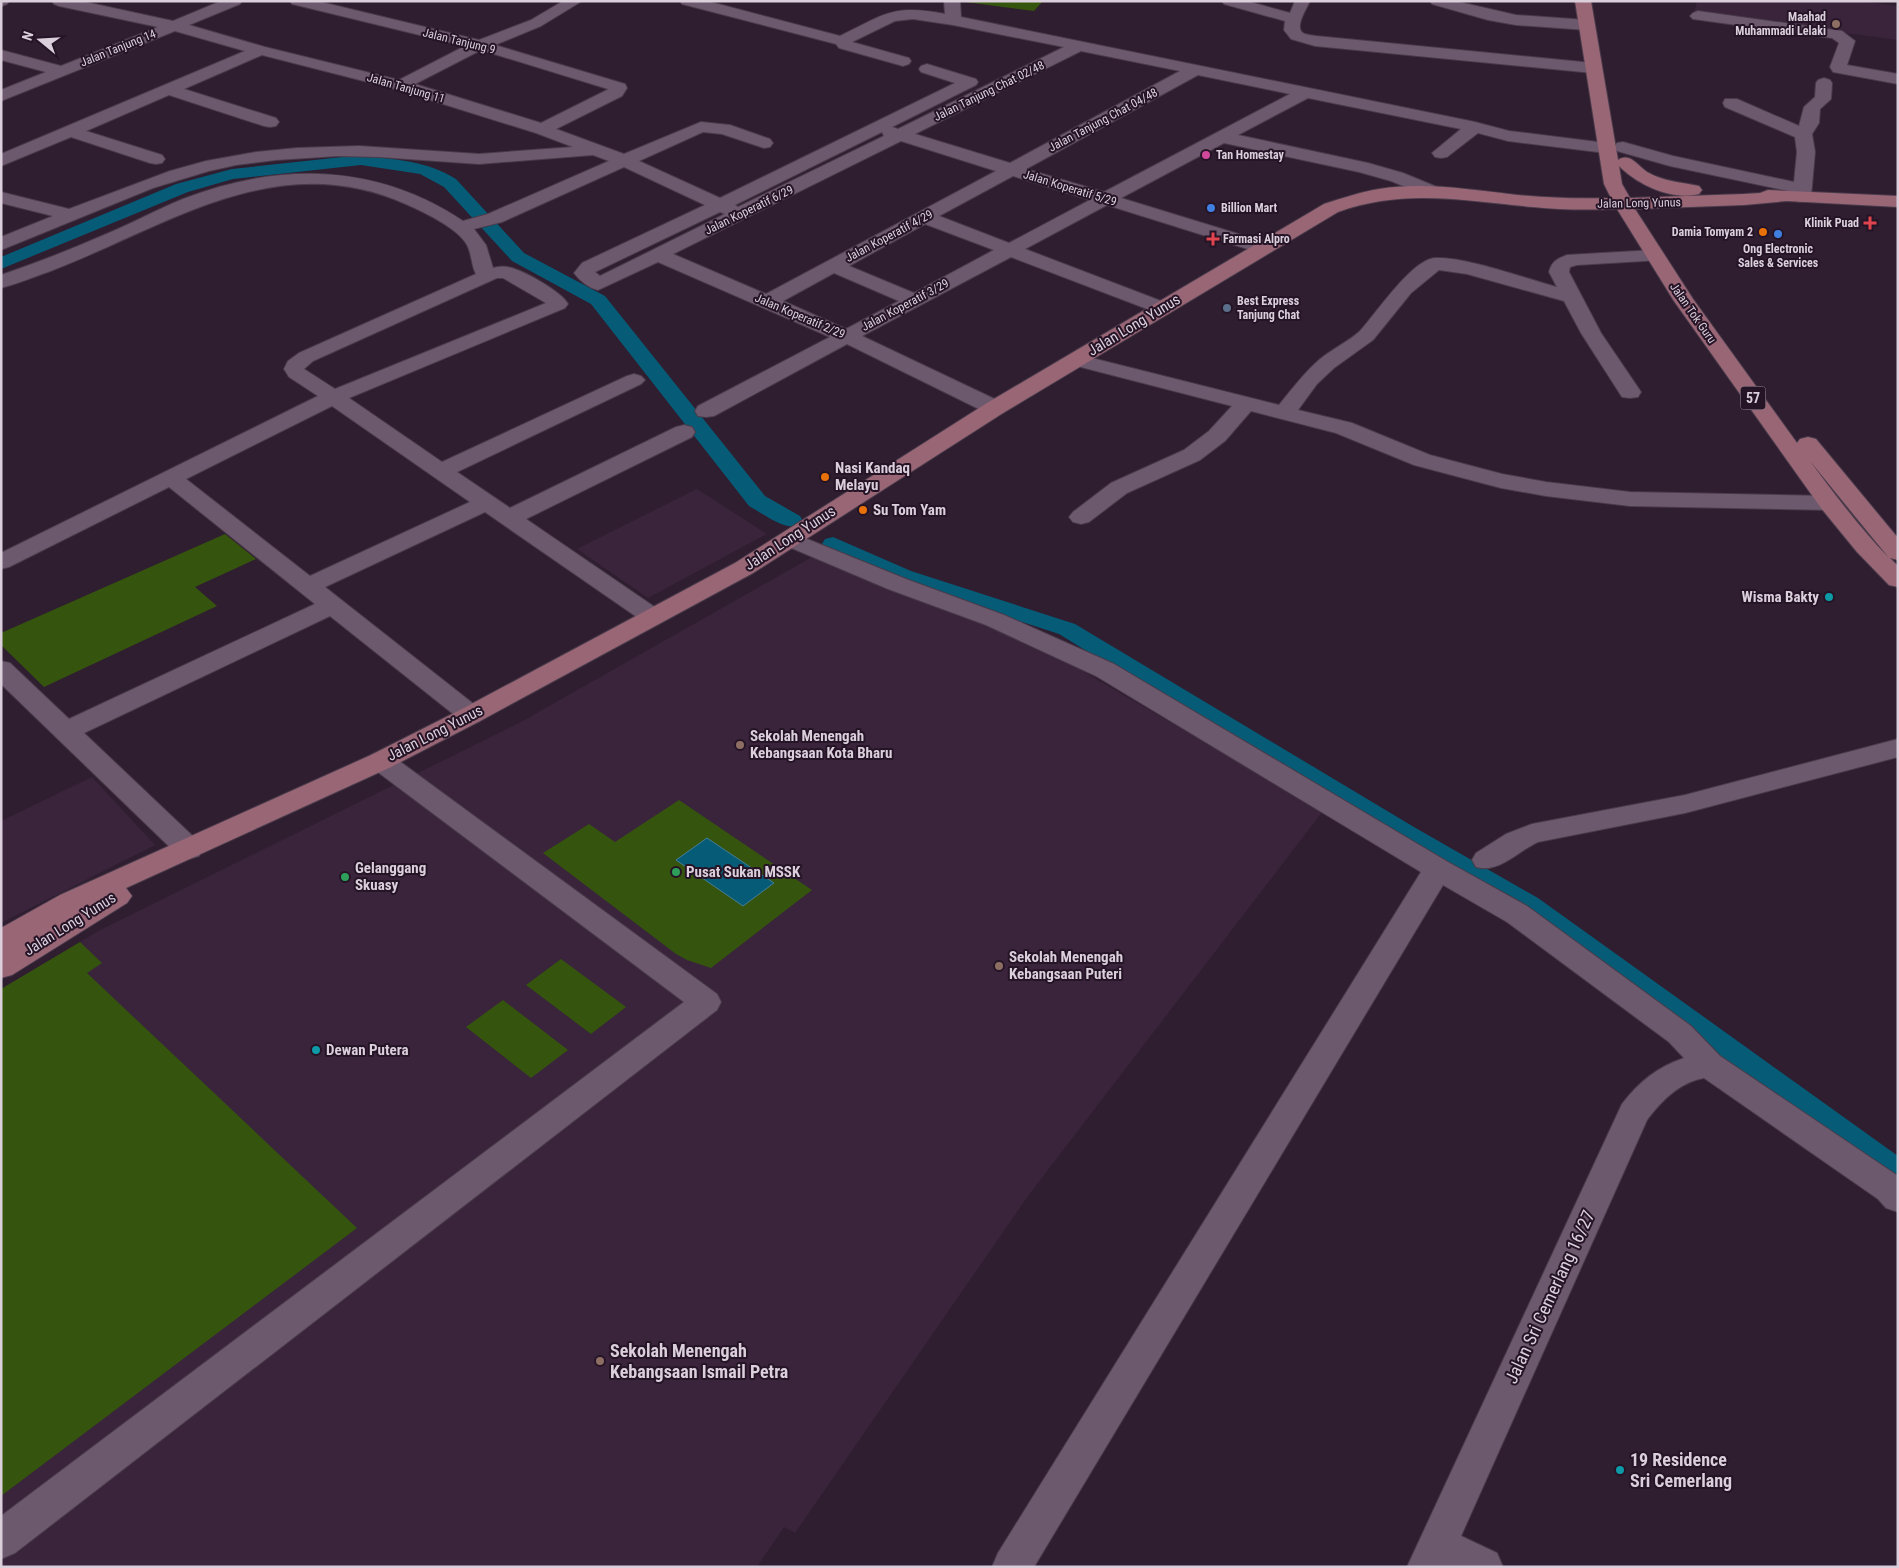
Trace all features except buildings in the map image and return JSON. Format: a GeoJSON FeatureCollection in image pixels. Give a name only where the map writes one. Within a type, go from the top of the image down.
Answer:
{"type":"FeatureCollection","features":[{"type":"Feature","properties":{"kind":"main road","name":"Jalan Tok Guru"},"geometry":{"type":"LineString","coordinates":[[1584,1],[1586,25],[1594,68],[1616,155],[1630,181],[1631,200],[1719,324],[1814,452],[1898,553]]}},
{"type":"Feature","properties":{"kind":"main road","name":"Jalan Tok Guru"},"geometry":{"type":"LineString","coordinates":[[1616,155],[1620,128]]}},
{"type":"Feature","properties":{"kind":"main road"},"geometry":{"type":"LineString","coordinates":[[1553,199],[1592,186],[1605,173],[1616,155],[1634,172],[1647,180],[1661,185],[1724,197]]}},
{"type":"Feature","properties":{"kind":"main road","name":"Jalan Long Yunus"},"geometry":{"type":"LineString","coordinates":[[1,942],[70,902],[381,761],[472,715],[744,568],[877,481],[995,408],[1331,208],[1347,201],[1387,193],[1436,193],[1553,199],[1631,200],[1724,197],[1756,200],[1797,194],[1898,202]]}},
{"type":"Feature","properties":{"kind":"main road"},"geometry":{"type":"LineString","coordinates":[[1553,199],[1614,224],[1656,237],[1668,212],[1681,206],[1724,197]]}},
{"type":"Feature","properties":{"kind":"main road","name":"Jalan Tok Guru"},"geometry":{"type":"LineString","coordinates":[[1656,237],[1684,301],[1829,503],[1865,547],[1898,580]]}},
{"type":"Feature","properties":{"kind":"main road","name":"Jalan Long Yunus"},"geometry":{"type":"LineString","coordinates":[[1,967],[77,922],[189,849]]}},
{"type":"Feature","properties":{"kind":"street","name":"Jalan Tanjung 11"},"geometry":{"type":"LineString","coordinates":[[59,1],[175,26],[260,50],[401,85],[542,129],[625,160],[740,214]]}},
{"type":"Feature","properties":{"kind":"street","name":"Jalan Tanjung 14"},"geometry":{"type":"LineString","coordinates":[[1,96],[235,1]]}},
{"type":"Feature","properties":{"kind":"street","name":"Jalan Tanjung 9"},"geometry":{"type":"LineString","coordinates":[[296,1],[330,5],[480,45],[614,85],[618,88],[616,92],[542,129]]}},
{"type":"Feature","properties":{"kind":"street"},"geometry":{"type":"LineString","coordinates":[[401,85],[480,45],[536,23],[575,1]]}},
{"type":"Feature","properties":{"kind":"street"},"geometry":{"type":"LineString","coordinates":[[687,1],[729,10],[842,41],[845,44],[903,61]]}},
{"type":"Feature","properties":{"kind":"street"},"geometry":{"type":"LineString","coordinates":[[729,10],[748,1]]}},
{"type":"Feature","properties":{"kind":"street"},"geometry":{"type":"LineString","coordinates":[[952,1],[953,20]]}},
{"type":"Feature","properties":{"kind":"street"},"geometry":{"type":"LineString","coordinates":[[1229,1],[1294,19]]}},
{"type":"Feature","properties":{"kind":"street"},"geometry":{"type":"LineString","coordinates":[[1303,1],[1294,19],[1292,30],[1297,36],[1315,41],[1594,68]]}},
{"type":"Feature","properties":{"kind":"street"},"geometry":{"type":"LineString","coordinates":[[1437,1],[1488,15],[1516,20],[1586,25]]}},
{"type":"Feature","properties":{"kind":"street"},"geometry":{"type":"LineString","coordinates":[[842,41],[879,22],[896,16],[915,14],[953,20],[1475,127],[1508,136],[1616,155],[1670,161],[1797,194],[1806,152],[1803,134],[1810,123],[1812,107],[1823,99],[1824,83]]}},
{"type":"Feature","properties":{"kind":"street"},"geometry":{"type":"LineString","coordinates":[[1698,16],[1836,34],[1847,41],[1838,67],[1839,69],[1898,78]]}},
{"type":"Feature","properties":{"kind":"street","name":"Jalan Tanjung Chat 02/48"},"geometry":{"type":"LineString","coordinates":[[900,135],[1079,46]]}},
{"type":"Feature","properties":{"kind":"street"},"geometry":{"type":"LineString","coordinates":[[1,161],[260,50]]}},
{"type":"Feature","properties":{"kind":"street"},"geometry":{"type":"LineString","coordinates":[[1,55],[62,71]]}},
{"type":"Feature","properties":{"kind":"street"},"geometry":{"type":"LineString","coordinates":[[720,205],[970,82],[928,69]]}},
{"type":"Feature","properties":{"kind":"street","name":"Jalan Tanjung Chat 04/48"},"geometry":{"type":"LineString","coordinates":[[1011,170],[1195,70]]}},
{"type":"Feature","properties":{"kind":"street"},"geometry":{"type":"LineString","coordinates":[[168,89],[270,122]]}},
{"type":"Feature","properties":{"kind":"street","name":"Jalan Koperatif 3/29"},"geometry":{"type":"LineString","coordinates":[[706,411],[1305,93]]}},
{"type":"Feature","properties":{"kind":"street"},"geometry":{"type":"LineString","coordinates":[[1730,103],[1803,134]]}},
{"type":"Feature","properties":{"kind":"street"},"geometry":{"type":"LineString","coordinates":[[460,227],[489,220],[701,127],[724,129],[764,143]]}},
{"type":"Feature","properties":{"kind":"street"},"geometry":{"type":"LineString","coordinates":[[1441,153],[1475,127]]}},
{"type":"Feature","properties":{"kind":"street","name":"Jalan Koperatif 5/29"},"geometry":{"type":"LineString","coordinates":[[876,128],[1264,248]]}},
{"type":"Feature","properties":{"kind":"street"},"geometry":{"type":"LineString","coordinates":[[71,132],[156,159]]}},
{"type":"Feature","properties":{"kind":"street","name":"Jalan Koperatif 6/29"},"geometry":{"type":"LineString","coordinates":[[720,205],[586,269],[584,273],[598,284],[900,135]]}},
{"type":"Feature","properties":{"kind":"street"},"geometry":{"type":"LineString","coordinates":[[1221,137],[1397,176],[1436,193]]}},
{"type":"Feature","properties":{"kind":"street"},"geometry":{"type":"LineString","coordinates":[[1,244],[69,215],[188,171],[238,160],[313,153],[369,151],[464,159],[597,150]]}},
{"type":"Feature","properties":{"kind":"street","name":"Jalan Koperatif 4/29"},"geometry":{"type":"LineString","coordinates":[[767,302],[1011,170]]}},
{"type":"Feature","properties":{"kind":"street"},"geometry":{"type":"LineString","coordinates":[[1,282],[101,244],[192,202],[263,184],[335,179],[363,183],[392,191],[460,227],[476,242],[481,252],[483,271],[487,276]]}},
{"type":"Feature","properties":{"kind":"street"},"geometry":{"type":"LineString","coordinates":[[1,197],[69,215]]}},
{"type":"Feature","properties":{"kind":"street"},"geometry":{"type":"LineString","coordinates":[[924,217],[1162,308]]}},
{"type":"Feature","properties":{"kind":"street"},"geometry":{"type":"LineString","coordinates":[[1630,392],[1591,333],[1571,297],[1559,272],[1560,264],[1656,237]]}},
{"type":"Feature","properties":{"kind":"street","name":"Jalan Koperatif 2/29"},"geometry":{"type":"LineString","coordinates":[[658,255],[846,336],[995,408]]}},
{"type":"Feature","properties":{"kind":"street"},"geometry":{"type":"LineString","coordinates":[[1284,413],[1310,380],[1327,364],[1366,336],[1404,289],[1434,264],[1446,264],[1470,269],[1571,297]]}},
{"type":"Feature","properties":{"kind":"street"},"geometry":{"type":"LineString","coordinates":[[834,266],[914,300]]}},
{"type":"Feature","properties":{"kind":"street"},"geometry":{"type":"LineString","coordinates":[[1,562],[333,397],[558,304],[556,300],[508,273],[500,272],[306,356],[295,365],[294,370],[296,373],[333,397],[653,617]]}},
{"type":"Feature","properties":{"kind":"street"},"geometry":{"type":"LineString","coordinates":[[1076,360],[1344,428],[1422,460],[1502,482],[1630,499],[1829,503]]}},
{"type":"Feature","properties":{"kind":"street"},"geometry":{"type":"LineString","coordinates":[[440,471],[634,380]]}},
{"type":"Feature","properties":{"kind":"street"},"geometry":{"type":"LineString","coordinates":[[1081,517],[1119,488],[1192,455],[1216,436],[1246,404]]}},
{"type":"Feature","properties":{"kind":"street"},"geometry":{"type":"LineString","coordinates":[[510,518],[684,432]]}},
{"type":"Feature","properties":{"kind":"street"},"geometry":{"type":"LineString","coordinates":[[171,478],[472,715]]}},
{"type":"Feature","properties":{"kind":"street"},"geometry":{"type":"LineString","coordinates":[[308,586],[486,503]]}},
{"type":"Feature","properties":{"kind":"street"},"geometry":{"type":"LineString","coordinates":[[790,539],[897,584],[995,620],[1106,670],[1532,924],[1680,1034],[1709,1065],[1890,1189],[1898,1198]]}},
{"type":"Feature","properties":{"kind":"street"},"geometry":{"type":"LineString","coordinates":[[66,731],[332,605]]}},
{"type":"Feature","properties":{"kind":"street"},"geometry":{"type":"LineString","coordinates":[[1,669],[189,849]]}},
{"type":"Feature","properties":{"kind":"street"},"geometry":{"type":"LineString","coordinates":[[1486,860],[1516,841],[1532,834],[1686,804],[1898,748]]}},
{"type":"Feature","properties":{"kind":"street"},"geometry":{"type":"LineString","coordinates":[[1,1540],[706,1002],[381,761]]}},
{"type":"Feature","properties":{"kind":"street"},"geometry":{"type":"LineString","coordinates":[[1012,1567],[1438,869]]}},
{"type":"Feature","properties":{"kind":"street","name":"Jalan Sri Cemerlang 16/27"},"geometry":{"type":"LineString","coordinates":[[1432,1555],[1634,1113],[1646,1096],[1681,1071],[1694,1066],[1709,1065]]}},
{"type":"Feature","properties":{"kind":"street"},"geometry":{"type":"LineString","coordinates":[[1432,1555],[1483,1567]]}},
{"type":"Feature","properties":{"kind":"shaded area","name":"Maahad Muhammadi Lelaki"},"geometry":{"type":"Polygon","coordinates":[[[1697,1],[1860,1],[1898,6],[1898,40],[1694,13],[1697,1]]]}},
{"type":"Feature","properties":{"kind":"shaded area"},"geometry":{"type":"Polygon","coordinates":[[[697,489],[767,534],[648,598],[577,549],[697,489]]]}},
{"type":"Feature","properties":{"kind":"shaded area"},"geometry":{"type":"Polygon","coordinates":[[[812,557],[983,622],[1060,658],[1323,811],[1028,1196],[795,1533],[784,1527],[757,1567],[1,1567],[1,989],[100,930],[519,723],[812,557]]]}},
{"type":"Feature","properties":{"kind":"shaded area"},"geometry":{"type":"Polygon","coordinates":[[[92,777],[155,845],[1,923],[1,821],[92,777]]]}},
{"type":"Feature","properties":{"kind":"green space"},"geometry":{"type":"Polygon","coordinates":[[[958,1],[1043,1],[1034,11],[958,1]]]}},
{"type":"Feature","properties":{"kind":"green space"},"geometry":{"type":"Polygon","coordinates":[[[225,534],[256,559],[195,587],[217,606],[44,687],[1,645],[1,633],[225,534]]]}},
{"type":"Feature","properties":{"kind":"green space","name":"Pusat Sukan MSSK"},"geometry":{"type":"Polygon","coordinates":[[[679,800],[812,890],[711,968],[676,954],[543,853],[589,824],[615,842],[679,800]]]}},
{"type":"Feature","properties":{"kind":"green space"},"geometry":{"type":"Polygon","coordinates":[[[80,942],[102,963],[87,973],[357,1228],[1,1496],[1,989],[80,942]]]}},
{"type":"Feature","properties":{"kind":"green space"},"geometry":{"type":"Polygon","coordinates":[[[561,959],[626,1007],[591,1034],[526,985],[561,959]]]}},
{"type":"Feature","properties":{"kind":"green space"},"geometry":{"type":"Polygon","coordinates":[[[503,1000],[568,1050],[531,1078],[466,1027],[503,1000]]]}},
{"type":"Feature","properties":{"kind":"water"},"geometry":{"type":"Polygon","coordinates":[[[707,838],[774,883],[743,906],[676,860],[707,838]]]}},
{"type":"Feature","properties":{"kind":"waterway"},"geometry":{"type":"LineString","coordinates":[[1,264],[182,188],[232,174],[361,160],[424,169],[450,183],[518,257],[598,300],[757,501],[792,521]]}},
{"type":"Feature","properties":{"kind":"waterway"},"geometry":{"type":"LineString","coordinates":[[833,544],[903,576],[1067,629],[1404,834],[1528,905],[1898,1174]]}},
{"type":"Feature","properties":{"kind":"place","name":"Maahad Muhammadi Lelaki"},"geometry":{"type":"Point","coordinates":[1836,24]}},
{"type":"Feature","properties":{"kind":"place","name":"Tan Homestay"},"geometry":{"type":"Point","coordinates":[1206,155]}},
{"type":"Feature","properties":{"kind":"place","name":"Billion Mart"},"geometry":{"type":"Point","coordinates":[1211,208]}},
{"type":"Feature","properties":{"kind":"place","name":"Klinik Puad"},"geometry":{"type":"Point","coordinates":[1870,223]}},
{"type":"Feature","properties":{"kind":"place","name":"Damia Tomyam 2"},"geometry":{"type":"Point","coordinates":[1763,232]}},
{"type":"Feature","properties":{"kind":"place","name":"Ong Electronic Sales & Services"},"geometry":{"type":"Point","coordinates":[1778,234]}},
{"type":"Feature","properties":{"kind":"place","name":"Farmasi Alpro"},"geometry":{"type":"Point","coordinates":[1213,239]}},
{"type":"Feature","properties":{"kind":"place","name":"Best Express Tanjung Chat"},"geometry":{"type":"Point","coordinates":[1227,308]}},
{"type":"Feature","properties":{"kind":"place","name":"Nasi Kandaq Melayu"},"geometry":{"type":"Point","coordinates":[825,477]}},
{"type":"Feature","properties":{"kind":"place","name":"Su Tom Yam"},"geometry":{"type":"Point","coordinates":[863,510]}},
{"type":"Feature","properties":{"kind":"place","name":"Wisma Bakty"},"geometry":{"type":"Point","coordinates":[1829,597]}},
{"type":"Feature","properties":{"kind":"place","name":"Sekolah Menengah Kebangsaan Kota Bharu"},"geometry":{"type":"Point","coordinates":[740,745]}},
{"type":"Feature","properties":{"kind":"place","name":"Pusat Sukan MSSK"},"geometry":{"type":"Point","coordinates":[676,872]}},
{"type":"Feature","properties":{"kind":"place","name":"Gelanggang Skuasy"},"geometry":{"type":"Point","coordinates":[345,877]}},
{"type":"Feature","properties":{"kind":"place","name":"Sekolah Menengah Kebangsaan Puteri"},"geometry":{"type":"Point","coordinates":[999,966]}},
{"type":"Feature","properties":{"kind":"place","name":"Dewan Putera"},"geometry":{"type":"Point","coordinates":[316,1050]}},
{"type":"Feature","properties":{"kind":"place","name":"Sekolah Menengah Kebangsaan Ismail Petra"},"geometry":{"type":"Point","coordinates":[600,1361]}},
{"type":"Feature","properties":{"kind":"place","name":"19 Residence Sri Cemerlang"},"geometry":{"type":"Point","coordinates":[1620,1470]}}]}
